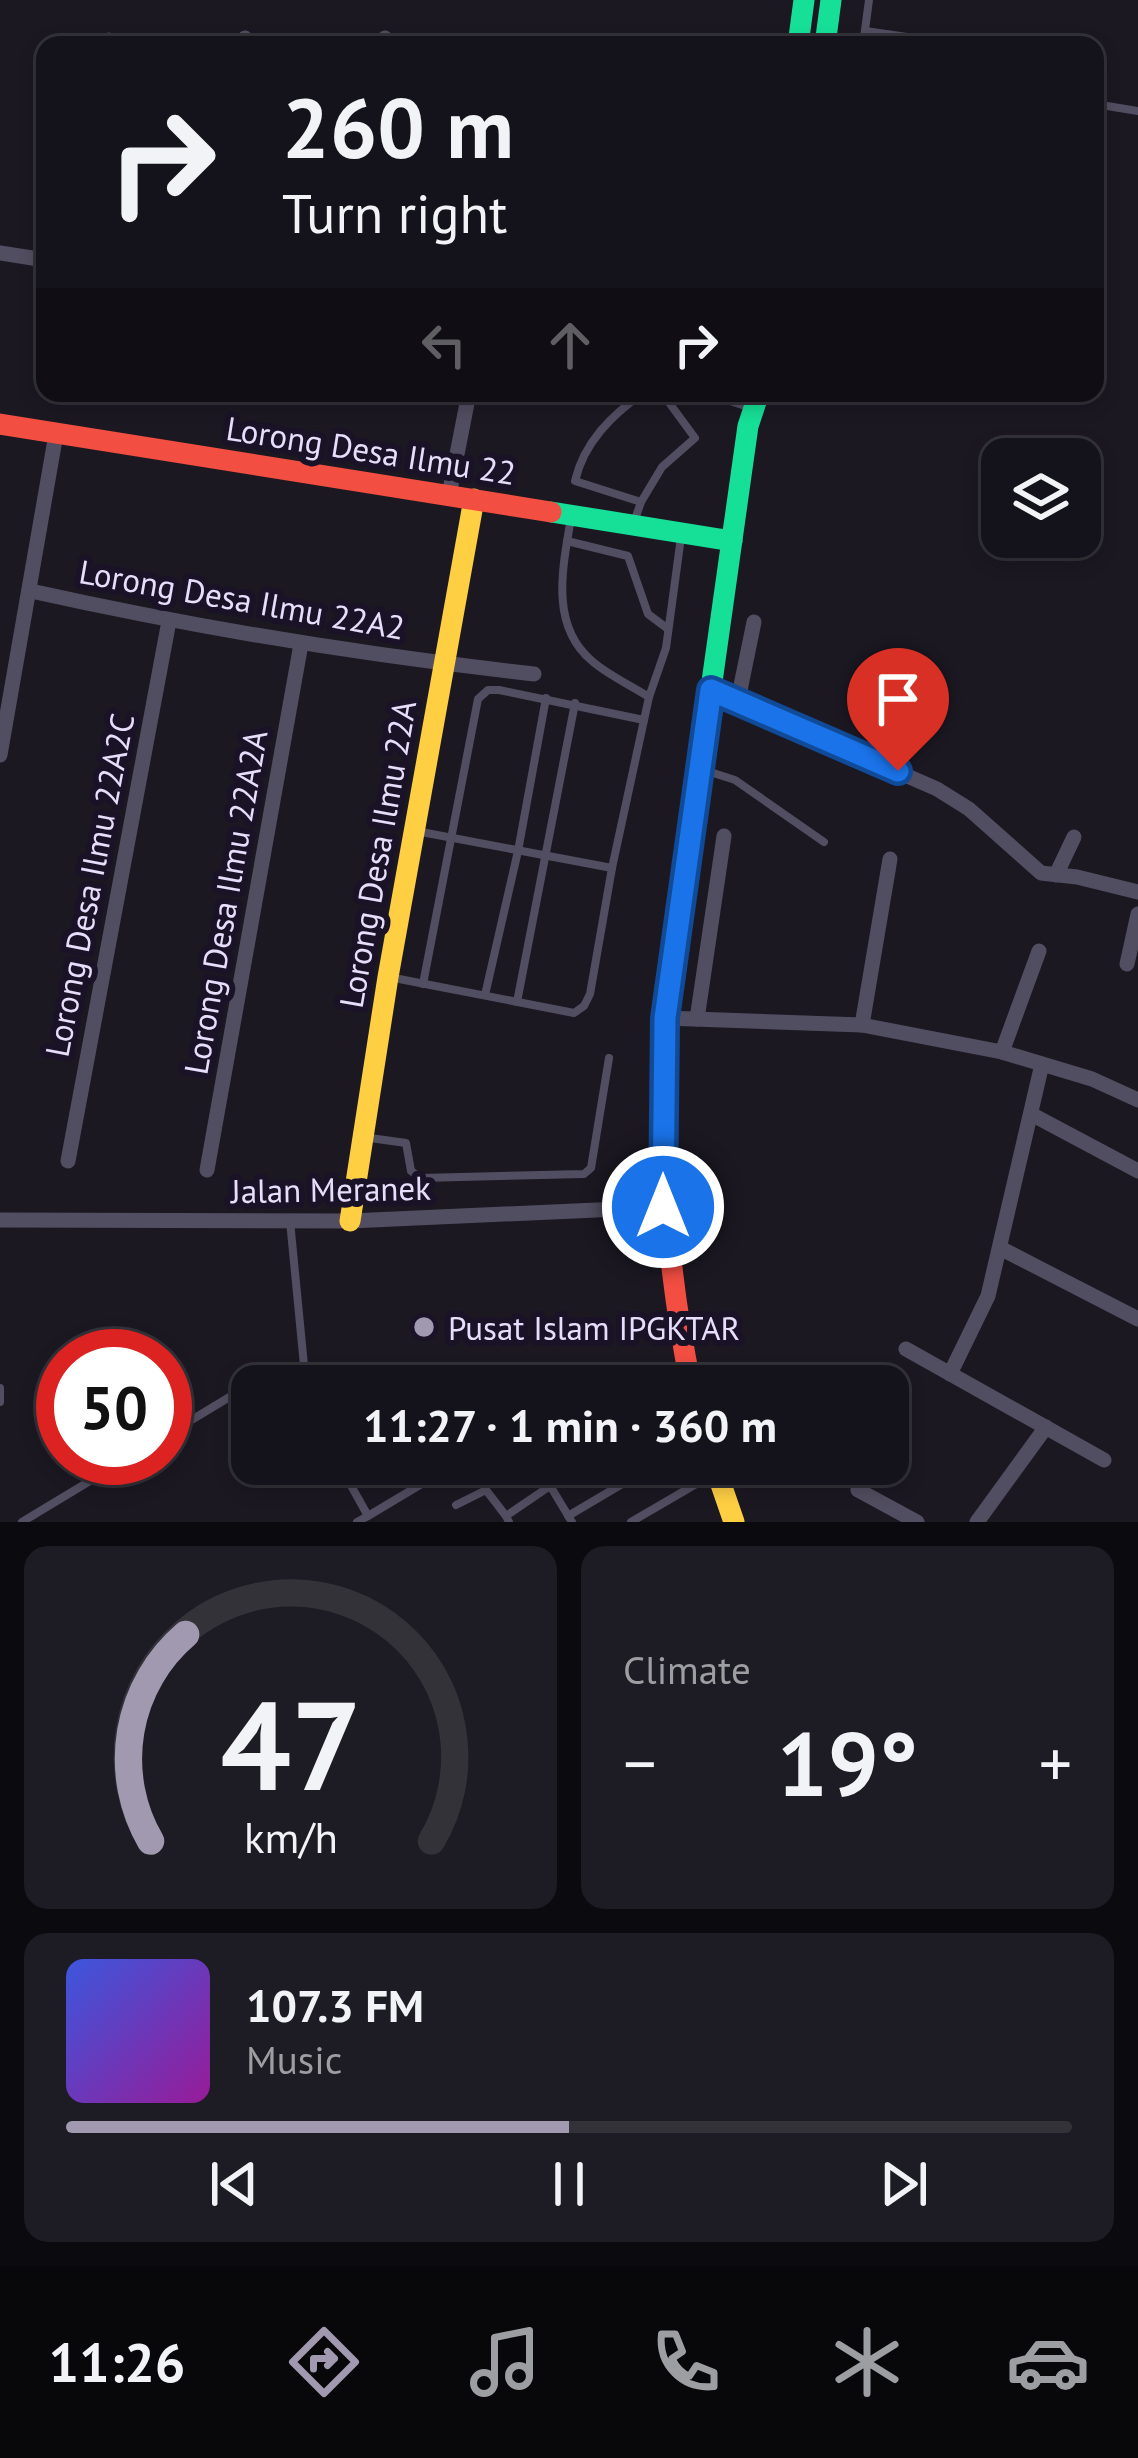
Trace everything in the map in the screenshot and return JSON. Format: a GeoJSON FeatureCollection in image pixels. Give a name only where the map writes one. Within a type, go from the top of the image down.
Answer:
{"type":"FeatureCollection","features":[{"type":"Feature","properties":{"kind":"street"},"geometry":{"type":"LineString","coordinates":[[799,36],[804,0]]}},
{"type":"Feature","properties":{"kind":"street"},"geometry":{"type":"LineString","coordinates":[[826,36],[831,0]]}},
{"type":"Feature","properties":{"kind":"street"},"geometry":{"type":"LineString","coordinates":[[0,253],[36,259]]}},
{"type":"Feature","properties":{"kind":"street"},"geometry":{"type":"LineString","coordinates":[[449,495],[467,402]]}},
{"type":"Feature","properties":{"kind":"street"},"geometry":{"type":"LineString","coordinates":[[687,1365],[663,1207],[665,1018],[751,405]]}},
{"type":"Feature","properties":{"kind":"street","name":"Lorong Desa Ilmu 22"},"geometry":{"type":"LineString","coordinates":[[0,424],[732,541]]}},
{"type":"Feature","properties":{"kind":"street"},"geometry":{"type":"LineString","coordinates":[[0,755],[56,434]]}},
{"type":"Feature","properties":{"kind":"street","name":"Lorong Desa Ilmu 22A"},"geometry":{"type":"LineString","coordinates":[[350,1221],[473,499]]}},
{"type":"Feature","properties":{"kind":"street","name":"Lorong Desa Ilmu 22A2"},"geometry":{"type":"LineString","coordinates":[[31,591],[302,644],[534,674]]}},
{"type":"Feature","properties":{"kind":"street","name":"Lorong Desa Ilmu 22A2C"},"geometry":{"type":"LineString","coordinates":[[68,1161],[169,621]]}},
{"type":"Feature","properties":{"kind":"street"},"geometry":{"type":"LineString","coordinates":[[738,700],[754,622]]}},
{"type":"Feature","properties":{"kind":"street","name":"Lorong Desa Ilmu 22A2A"},"geometry":{"type":"LineString","coordinates":[[207,1170],[302,644]]}},
{"type":"Feature","properties":{"kind":"street"},"geometry":{"type":"LineString","coordinates":[[711,690],[937,789],[969,809],[1036,869],[1138,892]]}},
{"type":"Feature","properties":{"kind":"street"},"geometry":{"type":"LineString","coordinates":[[697,1019],[724,836]]}},
{"type":"Feature","properties":{"kind":"street"},"geometry":{"type":"LineString","coordinates":[[1056,875],[1074,837]]}},
{"type":"Feature","properties":{"kind":"street"},"geometry":{"type":"LineString","coordinates":[[862,1025],[890,859]]}},
{"type":"Feature","properties":{"kind":"street"},"geometry":{"type":"LineString","coordinates":[[1127,964],[1138,914]]}},
{"type":"Feature","properties":{"kind":"street"},"geometry":{"type":"LineString","coordinates":[[1002,1052],[1039,951]]}},
{"type":"Feature","properties":{"kind":"street"},"geometry":{"type":"LineString","coordinates":[[665,1018],[862,1025],[1002,1052],[1092,1079],[1138,1100]]}},
{"type":"Feature","properties":{"kind":"street"},"geometry":{"type":"LineString","coordinates":[[950,1374],[988,1296],[1042,1064]]}},
{"type":"Feature","properties":{"kind":"street"},"geometry":{"type":"LineString","coordinates":[[1030,1114],[1138,1171]]}},
{"type":"Feature","properties":{"kind":"street","name":"Jalan Meranek"},"geometry":{"type":"LineString","coordinates":[[0,1220],[350,1221],[663,1207]]}},
{"type":"Feature","properties":{"kind":"street"},"geometry":{"type":"LineString","coordinates":[[1000,1248],[1138,1319]]}},
{"type":"Feature","properties":{"kind":"street"},"geometry":{"type":"LineString","coordinates":[[906,1349],[1103,1460]]}},
{"type":"Feature","properties":{"kind":"street"},"geometry":{"type":"LineString","coordinates":[[977,1522],[1046,1427]]}},
{"type":"Feature","properties":{"kind":"street"},"geometry":{"type":"LineString","coordinates":[[721,1485],[734,1522]]}},
{"type":"Feature","properties":{"kind":"street"},"geometry":{"type":"LineString","coordinates":[[857,1490],[917,1522]]}},
{"type":"Feature","properties":{"kind":"lane"},"geometry":{"type":"LineString","coordinates":[[864,36],[869,0]]}},
{"type":"Feature","properties":{"kind":"lane"},"geometry":{"type":"LineString","coordinates":[[865,31],[900,36]]}},
{"type":"Feature","properties":{"kind":"lane"},"geometry":{"type":"LineString","coordinates":[[1104,105],[1138,111]]}},
{"type":"Feature","properties":{"kind":"lane"},"geometry":{"type":"LineString","coordinates":[[630,402],[594,439],[575,479],[641,502]]}},
{"type":"Feature","properties":{"kind":"lane"},"geometry":{"type":"LineString","coordinates":[[633,526],[662,467],[694,439],[668,402]]}},
{"type":"Feature","properties":{"kind":"lane"},"geometry":{"type":"LineString","coordinates":[[571,516],[562,573],[564,622],[590,660],[649,697]]}},
{"type":"Feature","properties":{"kind":"lane"},"geometry":{"type":"LineString","coordinates":[[388,977],[574,1013],[584,1006],[649,697],[668,629],[681,535]]}},
{"type":"Feature","properties":{"kind":"lane"},"geometry":{"type":"LineString","coordinates":[[567,541],[628,556],[648,614],[668,629]]}},
{"type":"Feature","properties":{"kind":"lane"},"geometry":{"type":"LineString","coordinates":[[423,984],[478,699],[488,690],[499,690],[644,720]]}},
{"type":"Feature","properties":{"kind":"lane"},"geometry":{"type":"LineString","coordinates":[[485,995],[546,698]]}},
{"type":"Feature","properties":{"kind":"lane"},"geometry":{"type":"LineString","coordinates":[[518,1002],[575,703]]}},
{"type":"Feature","properties":{"kind":"lane"},"geometry":{"type":"LineString","coordinates":[[700,769],[735,780],[824,842]]}},
{"type":"Feature","properties":{"kind":"lane"},"geometry":{"type":"LineString","coordinates":[[414,831],[612,868]]}},
{"type":"Feature","properties":{"kind":"lane"},"geometry":{"type":"LineString","coordinates":[[362,1137],[406,1143],[411,1171],[421,1178],[584,1174],[591,1168],[610,1058]]}},
{"type":"Feature","properties":{"kind":"lane"},"geometry":{"type":"LineString","coordinates":[[290,1220],[301,1365]]}},
{"type":"Feature","properties":{"kind":"lane"},"geometry":{"type":"LineString","coordinates":[[0,1388],[0,1402]]}},
{"type":"Feature","properties":{"kind":"lane"},"geometry":{"type":"LineString","coordinates":[[192,1420],[231,1396]]}},
{"type":"Feature","properties":{"kind":"lane"},"geometry":{"type":"LineString","coordinates":[[22,1522],[83,1485]]}},
{"type":"Feature","properties":{"kind":"lane"},"geometry":{"type":"LineString","coordinates":[[351,1485],[368,1516]]}},
{"type":"Feature","properties":{"kind":"lane"},"geometry":{"type":"LineString","coordinates":[[357,1522],[418,1485]]}},
{"type":"Feature","properties":{"kind":"lane"},"geometry":{"type":"LineString","coordinates":[[456,1505],[486,1490],[507,1519],[550,1486],[570,1519],[623,1485]]}},
{"type":"Feature","properties":{"kind":"lane"},"geometry":{"type":"LineString","coordinates":[[631,1522],[689,1485]]}},
{"type":"Feature","properties":{"kind":"traffic: fast"},"geometry":{"type":"LineString","coordinates":[[799,36],[804,0]]}},
{"type":"Feature","properties":{"kind":"traffic: fast"},"geometry":{"type":"LineString","coordinates":[[826,36],[831,0]]}},
{"type":"Feature","properties":{"kind":"traffic: fast"},"geometry":{"type":"LineString","coordinates":[[699,774],[748,426],[756,402]]}},
{"type":"Feature","properties":{"kind":"traffic: fast"},"geometry":{"type":"LineString","coordinates":[[551,512],[732,541]]}},
{"type":"Feature","properties":{"kind":"traffic: slow"},"geometry":{"type":"LineString","coordinates":[[350,1221],[388,977],[474,499]]}},
{"type":"Feature","properties":{"kind":"traffic: slow"},"geometry":{"type":"LineString","coordinates":[[721,1485],[734,1522]]}},
{"type":"Feature","properties":{"kind":"traffic: jam"},"geometry":{"type":"LineString","coordinates":[[0,424],[551,512]]}},
{"type":"Feature","properties":{"kind":"traffic: jam"},"geometry":{"type":"LineString","coordinates":[[687,1365],[670,1250],[663,1066],[671,959],[699,774]]}},
{"type":"Feature","properties":{"kind":"place","name":"Pusat Islam IPGKTAR"},"geometry":{"type":"Point","coordinates":[424,1327]}},
{"type":"Feature","properties":{"kind":"route"},"geometry":{"type":"LineString","coordinates":[[663,1207],[665,1018],[711,690],[898,771]]}}]}
